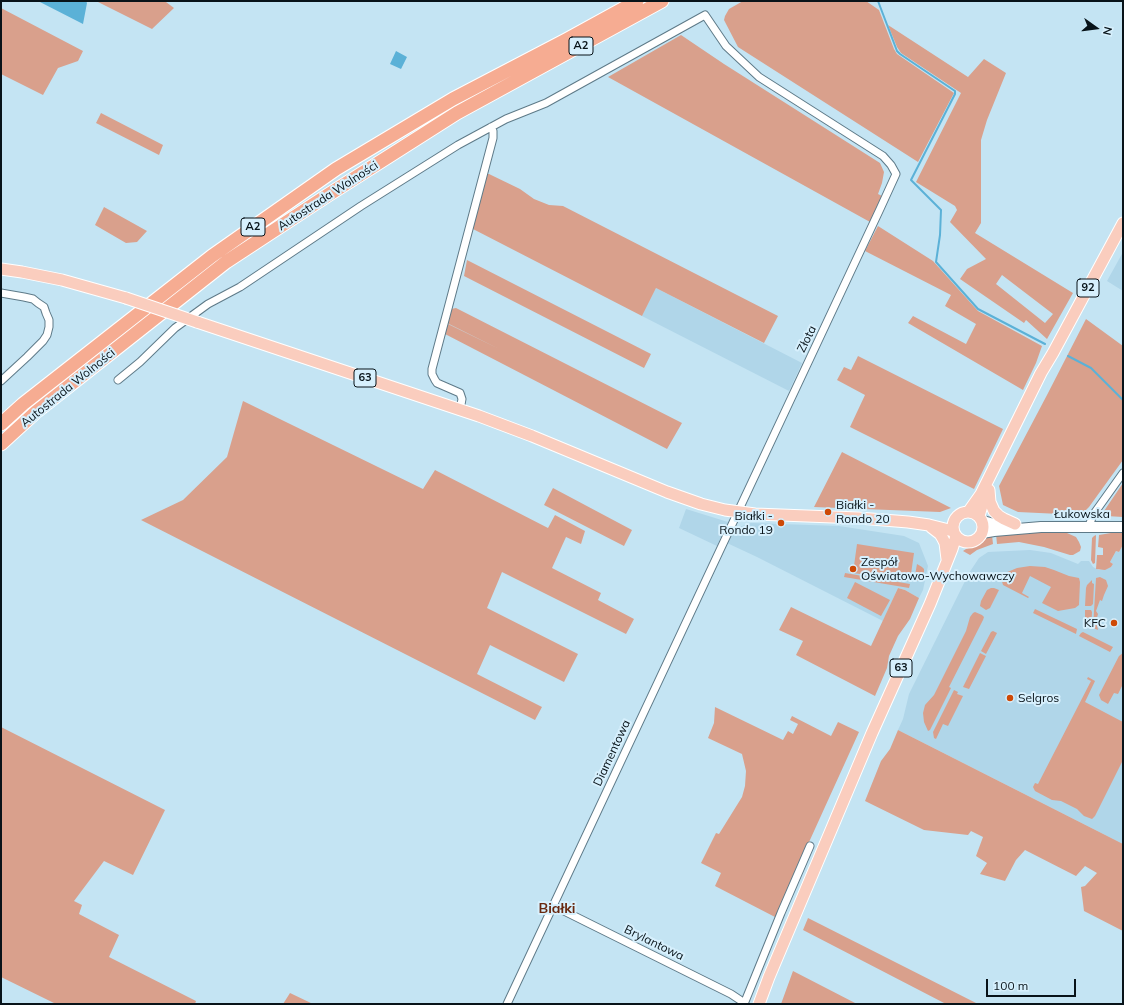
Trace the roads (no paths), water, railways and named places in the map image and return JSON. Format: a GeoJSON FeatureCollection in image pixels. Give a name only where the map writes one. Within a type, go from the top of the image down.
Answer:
{"type":"FeatureCollection","features":[{"type":"Feature","properties":{"kind":"highway","name":"Autostrada Wolności"},"geometry":{"type":"LineString","coordinates":[[1,424],[24,404],[212,256],[336,169],[453,98],[566,40],[637,1]]}},
{"type":"Feature","properties":{"kind":"highway","name":"Autostrada Wolności"},"geometry":{"type":"LineString","coordinates":[[1,444],[37,411],[226,262],[457,113],[662,1]]}},
{"type":"Feature","properties":{"kind":"main road","name":"92"},"geometry":{"type":"LineString","coordinates":[[977,516],[981,494],[1039,378],[1123,223]]}},
{"type":"Feature","properties":{"kind":"main road","name":"63"},"geometry":{"type":"LineString","coordinates":[[1,269],[62,280],[126,298],[460,410],[532,436],[680,497],[710,506],[738,512],[764,515],[859,518],[908,522],[929,525],[954,534],[960,540],[966,542],[975,541],[982,534]]}},
{"type":"Feature","properties":{"kind":"main road","name":"92"},"geometry":{"type":"LineString","coordinates":[[977,516],[989,488],[1037,391],[1053,353]]}},
{"type":"Feature","properties":{"kind":"main road"},"geometry":{"type":"LineString","coordinates":[[989,488],[990,502],[994,511],[1004,520],[1015,524]]}},
{"type":"Feature","properties":{"kind":"main road","name":"63"},"geometry":{"type":"LineString","coordinates":[[759,1004],[872,733],[930,604],[948,560],[954,534],[953,524],[962,512],[977,516]]}},
{"type":"Feature","properties":{"kind":"main road"},"geometry":{"type":"LineString","coordinates":[[977,516],[984,527],[982,534]]}},
{"type":"Feature","properties":{"kind":"main road","name":"Łukowska"},"geometry":{"type":"LineString","coordinates":[[977,516],[994,524],[1015,524],[1041,527]]}},
{"type":"Feature","properties":{"kind":"main road","name":"63"},"geometry":{"type":"LineString","coordinates":[[908,522],[948,520],[956,518]]}},
{"type":"Feature","properties":{"kind":"main road"},"geometry":{"type":"LineString","coordinates":[[929,525],[940,534],[943,539],[948,560]]}},
{"type":"Feature","properties":{"kind":"main road","name":"Łukowska"},"geometry":{"type":"LineString","coordinates":[[982,534],[994,531],[1041,527],[1123,527]]}},
{"type":"Feature","properties":{"kind":"main road","name":"63"},"geometry":{"type":"LineString","coordinates":[[930,604],[958,552],[966,542]]}},
{"type":"Feature","properties":{"kind":"street","name":"Złota"},"geometry":{"type":"LineString","coordinates":[[491,127],[506,119],[546,103],[705,15],[726,46],[759,77],[883,156],[891,165],[896,174],[738,512]]}},
{"type":"Feature","properties":{"kind":"street"},"geometry":{"type":"LineString","coordinates":[[118,380],[140,362],[175,328],[208,304],[240,287],[361,206],[458,145],[491,127],[493,131],[493,138],[432,369],[432,374],[437,383],[460,393],[462,399],[460,410]]}},
{"type":"Feature","properties":{"kind":"street"},"geometry":{"type":"LineString","coordinates":[[1,292],[33,299],[44,307],[49,320],[47,335],[27,357],[1,381]]}},
{"type":"Feature","properties":{"kind":"street"},"geometry":{"type":"LineString","coordinates":[[1089,526],[1093,515],[1123,473]]}},
{"type":"Feature","properties":{"kind":"street","name":"Diamentowa"},"geometry":{"type":"LineString","coordinates":[[507,1004],[552,905],[738,512]]}},
{"type":"Feature","properties":{"kind":"street","name":"Brylantowa"},"geometry":{"type":"LineString","coordinates":[[552,905],[731,994],[744,1004],[810,846]]}},
{"type":"Feature","properties":{"kind":"water"},"geometry":{"type":"Polygon","coordinates":[[[38,1],[86,1],[87,3],[83,24],[38,1]]]}},
{"type":"Feature","properties":{"kind":"water"},"geometry":{"type":"Polygon","coordinates":[[[396,51],[407,57],[401,69],[390,64],[396,51]]]}},
{"type":"Feature","properties":{"kind":"waterway"},"geometry":{"type":"LineString","coordinates":[[878,1],[897,51],[955,91],[955,94],[911,180],[941,210],[940,235],[936,262],[978,309],[1045,344]]}},
{"type":"Feature","properties":{"kind":"waterway"},"geometry":{"type":"LineString","coordinates":[[1068,356],[1091,368],[1123,400]]}},
{"type":"Feature","properties":{"kind":"place","name":"Białki - Rondo 20"},"geometry":{"type":"Point","coordinates":[828,512]}},
{"type":"Feature","properties":{"kind":"place","name":"Białki - Rondo 19"},"geometry":{"type":"Point","coordinates":[781,523]}},
{"type":"Feature","properties":{"kind":"place","name":"Zespół Oświatowo-Wychowawczy"},"geometry":{"type":"Point","coordinates":[853,569]}},
{"type":"Feature","properties":{"kind":"place","name":"KFC"},"geometry":{"type":"Point","coordinates":[1114,623]}},
{"type":"Feature","properties":{"kind":"place","name":"Selgros"},"geometry":{"type":"Point","coordinates":[1010,698]}},
{"type":"Feature","properties":{"kind":"district","name":"Białki"},"geometry":{"type":"Point","coordinates":[557,909]}}]}
